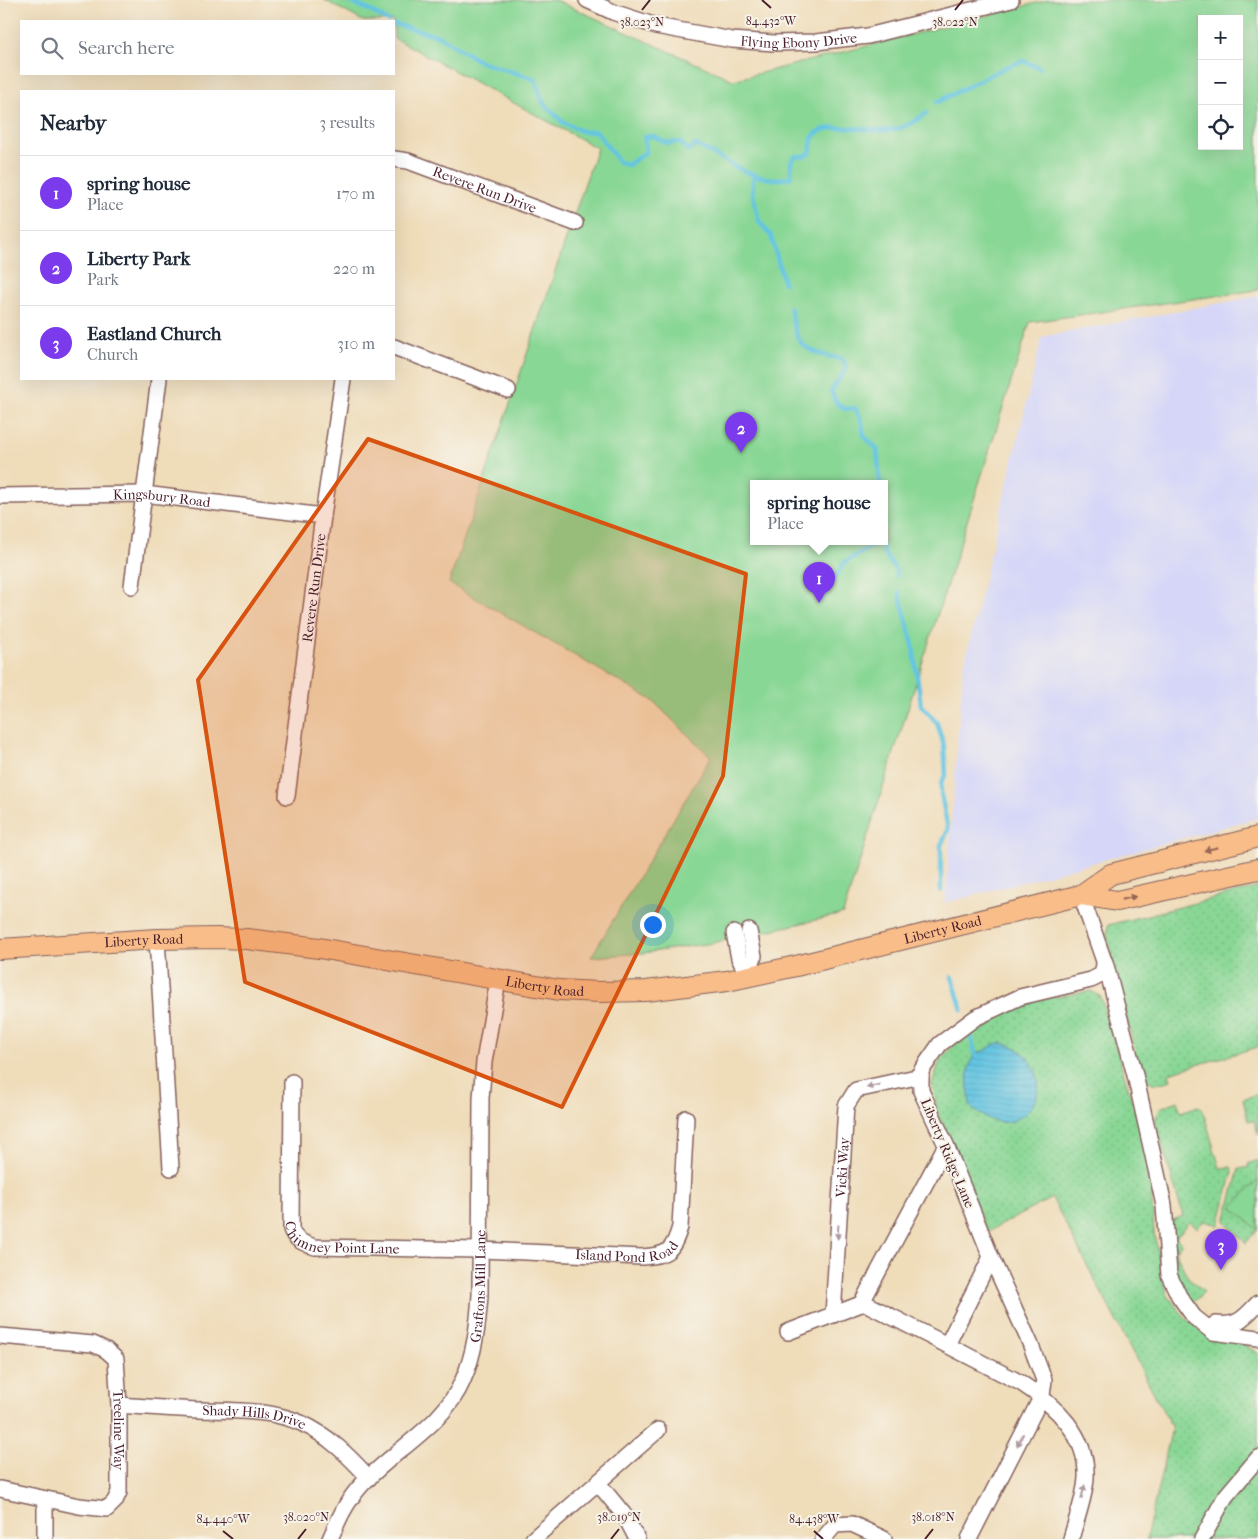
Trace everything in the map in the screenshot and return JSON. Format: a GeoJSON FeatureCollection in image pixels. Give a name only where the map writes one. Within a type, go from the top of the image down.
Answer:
{"type":"FeatureCollection","features":[{"type":"Feature","properties":{"kind":"main road","name":"Liberty Road"},"geometry":{"type":"LineString","coordinates":[[0,949],[157,939],[247,939],[319,948],[559,990],[599,992],[646,991],[727,981],[796,966],[1081,895],[1111,874],[1258,837]]}},
{"type":"Feature","properties":{"kind":"main road","name":"Liberty Road"},"geometry":{"type":"LineString","coordinates":[[1081,895],[1117,901],[1258,869]]}},
{"type":"Feature","properties":{"kind":"street","name":"Flying Ebony Drive"},"geometry":{"type":"LineString","coordinates":[[587,0],[615,6],[656,26],[732,40],[774,43],[816,42],[868,36],[1011,0]]}},
{"type":"Feature","properties":{"kind":"street","name":"Revere Run Drive"},"geometry":{"type":"LineString","coordinates":[[395,159],[408,161],[575,223]]}},
{"type":"Feature","properties":{"kind":"street"},"geometry":{"type":"LineString","coordinates":[[395,346],[508,390]]}},
{"type":"Feature","properties":{"kind":"street"},"geometry":{"type":"LineString","coordinates":[[132,586],[159,380]]}},
{"type":"Feature","properties":{"kind":"street","name":"Revere Run Drive"},"geometry":{"type":"LineString","coordinates":[[287,796],[323,516],[344,380]]}},
{"type":"Feature","properties":{"kind":"street","name":"Kingsbury Road"},"geometry":{"type":"LineString","coordinates":[[0,496],[144,494],[323,516]]}},
{"type":"Feature","properties":{"kind":"street"},"geometry":{"type":"LineString","coordinates":[[1081,895],[1104,961],[1135,1075],[1164,1205],[1170,1275],[1179,1296],[1194,1317],[1213,1332],[1258,1337]]}},
{"type":"Feature","properties":{"kind":"street"},"geometry":{"type":"LineString","coordinates":[[742,932],[754,956],[748,976]]}},
{"type":"Feature","properties":{"kind":"street"},"geometry":{"type":"LineString","coordinates":[[157,939],[171,1168]]}},
{"type":"Feature","properties":{"kind":"street"},"geometry":{"type":"LineString","coordinates":[[921,1076],[920,1071],[940,1044],[975,1018],[1020,997],[1091,980],[1100,976],[1104,970],[1104,961]]}},
{"type":"Feature","properties":{"kind":"street","name":"Graftons Mill Lane"},"geometry":{"type":"LineString","coordinates":[[330,1539],[339,1518],[350,1500],[369,1478],[424,1431],[446,1408],[463,1382],[473,1353],[478,1325],[484,1062],[498,980]]}},
{"type":"Feature","properties":{"kind":"street","name":"Liberty Ridge Lane"},"geometry":{"type":"LineString","coordinates":[[921,1076],[921,1091],[946,1145],[991,1257],[1030,1343],[1044,1380],[1042,1396],[970,1539]]}},
{"type":"Feature","properties":{"kind":"street","name":"Vicki Way"},"geometry":{"type":"LineString","coordinates":[[833,1315],[846,1106],[856,1090],[921,1076]]}},
{"type":"Feature","properties":{"kind":"street","name":"Chimney Point Lane"},"geometry":{"type":"LineString","coordinates":[[292,1082],[291,1229],[301,1242],[315,1247],[480,1250]]}},
{"type":"Feature","properties":{"kind":"street","name":"Island Pond Road"},"geometry":{"type":"LineString","coordinates":[[480,1250],[642,1257],[668,1252],[676,1243],[680,1227],[686,1118]]}},
{"type":"Feature","properties":{"kind":"street"},"geometry":{"type":"LineString","coordinates":[[861,1304],[946,1145]]}},
{"type":"Feature","properties":{"kind":"street"},"geometry":{"type":"LineString","coordinates":[[947,1345],[991,1257]]}},
{"type":"Feature","properties":{"kind":"street"},"geometry":{"type":"LineString","coordinates":[[1194,1317],[1216,1324],[1231,1325],[1246,1316],[1258,1303]]}},
{"type":"Feature","properties":{"kind":"street"},"geometry":{"type":"LineString","coordinates":[[788,1332],[861,1304],[867,1304],[1021,1383],[1042,1396],[1062,1415],[1070,1427],[1080,1444],[1086,1467],[1086,1480],[1071,1539]]}},
{"type":"Feature","properties":{"kind":"street"},"geometry":{"type":"LineString","coordinates":[[1246,1316],[1258,1337]]}},
{"type":"Feature","properties":{"kind":"street","name":"Treeline Way"},"geometry":{"type":"LineString","coordinates":[[0,1336],[93,1344],[106,1350],[116,1359],[119,1405],[119,1492],[115,1501],[106,1509],[79,1506],[0,1489]]}},
{"type":"Feature","properties":{"kind":"street","name":"Shady Hills Drive"},"geometry":{"type":"LineString","coordinates":[[119,1405],[240,1410],[283,1417],[302,1423],[324,1436],[346,1454],[369,1478]]}},
{"type":"Feature","properties":{"kind":"street"},"geometry":{"type":"LineString","coordinates":[[532,1539],[658,1430]]}},
{"type":"Feature","properties":{"kind":"street"},"geometry":{"type":"LineString","coordinates":[[1202,1539],[1225,1497],[1258,1458]]}},
{"type":"Feature","properties":{"kind":"street"},"geometry":{"type":"LineString","coordinates":[[598,1483],[624,1516],[636,1539]]}},
{"type":"Feature","properties":{"kind":"street"},"geometry":{"type":"LineString","coordinates":[[45,1499],[45,1539]]}},
{"type":"Feature","properties":{"kind":"street"},"geometry":{"type":"LineString","coordinates":[[823,1539],[835,1525],[852,1524],[884,1539]]}},
{"type":"Feature","properties":{"kind":"highlighted area"},"geometry":{"type":"Polygon","coordinates":[[[368,439],[746,574],[723,776],[562,1107],[245,982],[198,680],[368,439]]]}},
{"type":"Feature","properties":{"kind":"shaded area"},"geometry":{"type":"Polygon","coordinates":[[[1258,296],[1258,818],[945,903],[963,670],[1042,337],[1258,296]]]}},
{"type":"Feature","properties":{"kind":"green space"},"geometry":{"type":"Polygon","coordinates":[[[324,0],[555,0],[733,80],[1048,0],[1258,0],[1258,290],[1030,322],[843,914],[713,943],[644,953],[591,957],[711,757],[652,700],[449,583],[597,148],[395,39],[395,20],[361,20],[324,0]]]}},
{"type":"Feature","properties":{"kind":"green space"},"geometry":{"type":"Polygon","coordinates":[[[1258,887],[1258,1047],[1169,1073],[1171,1080],[1166,1082],[1157,1084],[1151,1082],[1140,1073],[1107,936],[1108,925],[1258,887]]]}},
{"type":"Feature","properties":{"kind":"green space"},"geometry":{"type":"Polygon","coordinates":[[[1091,991],[1101,997],[1149,1157],[1154,1233],[1167,1294],[1183,1316],[1201,1331],[1238,1341],[1258,1353],[1258,1539],[1146,1539],[1172,1428],[1052,1198],[987,1232],[938,1114],[932,1084],[940,1060],[959,1040],[1023,1002],[1091,991]]]}},
{"type":"Feature","properties":{"kind":"green space"},"geometry":{"type":"Polygon","coordinates":[[[1258,1094],[1258,1135],[1254,1120],[1248,1121],[1243,1099],[1258,1094]]]}},
{"type":"Feature","properties":{"kind":"green space"},"geometry":{"type":"Polygon","coordinates":[[[1177,1101],[1181,1112],[1198,1106],[1202,1108],[1220,1168],[1231,1167],[1233,1171],[1219,1225],[1204,1221],[1197,1228],[1190,1222],[1176,1237],[1182,1243],[1175,1251],[1187,1276],[1204,1292],[1192,1304],[1177,1280],[1171,1221],[1183,1216],[1155,1120],[1160,1108],[1177,1101]]]}},
{"type":"Feature","properties":{"kind":"green space"},"geometry":{"type":"Polygon","coordinates":[[[1258,1160],[1258,1229],[1246,1243],[1225,1221],[1239,1169],[1249,1167],[1248,1164],[1258,1160]]]}},
{"type":"Feature","properties":{"kind":"green space"},"geometry":{"type":"Polygon","coordinates":[[[1258,1180],[1258,1230],[1232,1207],[1258,1180]]]}},
{"type":"Feature","properties":{"kind":"water"},"geometry":{"type":"Polygon","coordinates":[[[1001,1043],[1012,1046],[1025,1055],[1035,1070],[1038,1079],[1037,1097],[1033,1105],[1021,1117],[1003,1122],[989,1119],[972,1108],[968,1083],[969,1068],[975,1053],[987,1050],[994,1044],[1001,1043]]]}},
{"type":"Feature","properties":{"kind":"waterway"},"geometry":{"type":"LineString","coordinates":[[346,0],[386,20]]}},
{"type":"Feature","properties":{"kind":"waterway"},"geometry":{"type":"LineString","coordinates":[[395,24],[439,36],[481,62],[535,79],[543,103],[564,123],[584,132],[596,131],[619,162],[628,165],[646,152],[644,137],[654,136],[666,143],[680,142],[688,151],[696,145],[754,175],[779,179],[791,177],[791,162],[796,156],[804,156],[810,153],[813,137],[819,132],[838,128],[892,130],[902,128],[926,113]]}},
{"type":"Feature","properties":{"kind":"waterway"},"geometry":{"type":"LineString","coordinates":[[937,102],[1004,68],[1023,61],[1040,68]]}},
{"type":"Feature","properties":{"kind":"waterway"},"geometry":{"type":"LineString","coordinates":[[753,174],[753,195],[759,221],[771,236],[784,283]]}},
{"type":"Feature","properties":{"kind":"waterway"},"geometry":{"type":"LineString","coordinates":[[790,307],[796,332],[802,344],[820,354],[841,358],[847,368],[831,391],[836,402],[844,409],[855,408],[862,422],[864,436],[877,449],[880,480]]}},
{"type":"Feature","properties":{"kind":"waterway"},"geometry":{"type":"LineString","coordinates":[[820,601],[844,563],[873,545]]}},
{"type":"Feature","properties":{"kind":"waterway"},"geometry":{"type":"LineString","coordinates":[[882,545],[884,553],[896,570],[897,576]]}},
{"type":"Feature","properties":{"kind":"waterway"},"geometry":{"type":"LineString","coordinates":[[899,592],[913,645],[921,705],[937,723],[944,746],[946,774],[941,783],[941,794],[948,830],[941,845],[941,891]]}},
{"type":"Feature","properties":{"kind":"waterway"},"geometry":{"type":"LineString","coordinates":[[952,977],[962,1010]]}},
{"type":"Feature","properties":{"kind":"waterway"},"geometry":{"type":"LineString","coordinates":[[971,1037],[975,1053]]}},
{"type":"Feature","properties":{"kind":"place","name":"Liberty Park"},"geometry":{"type":"Point","coordinates":[741,453]}},
{"type":"Feature","properties":{"kind":"place","name":"spring house"},"geometry":{"type":"Point","coordinates":[819,603]}},
{"type":"Feature","properties":{"kind":"place","name":"Eastland Church"},"geometry":{"type":"Point","coordinates":[1221,1270]}}]}
